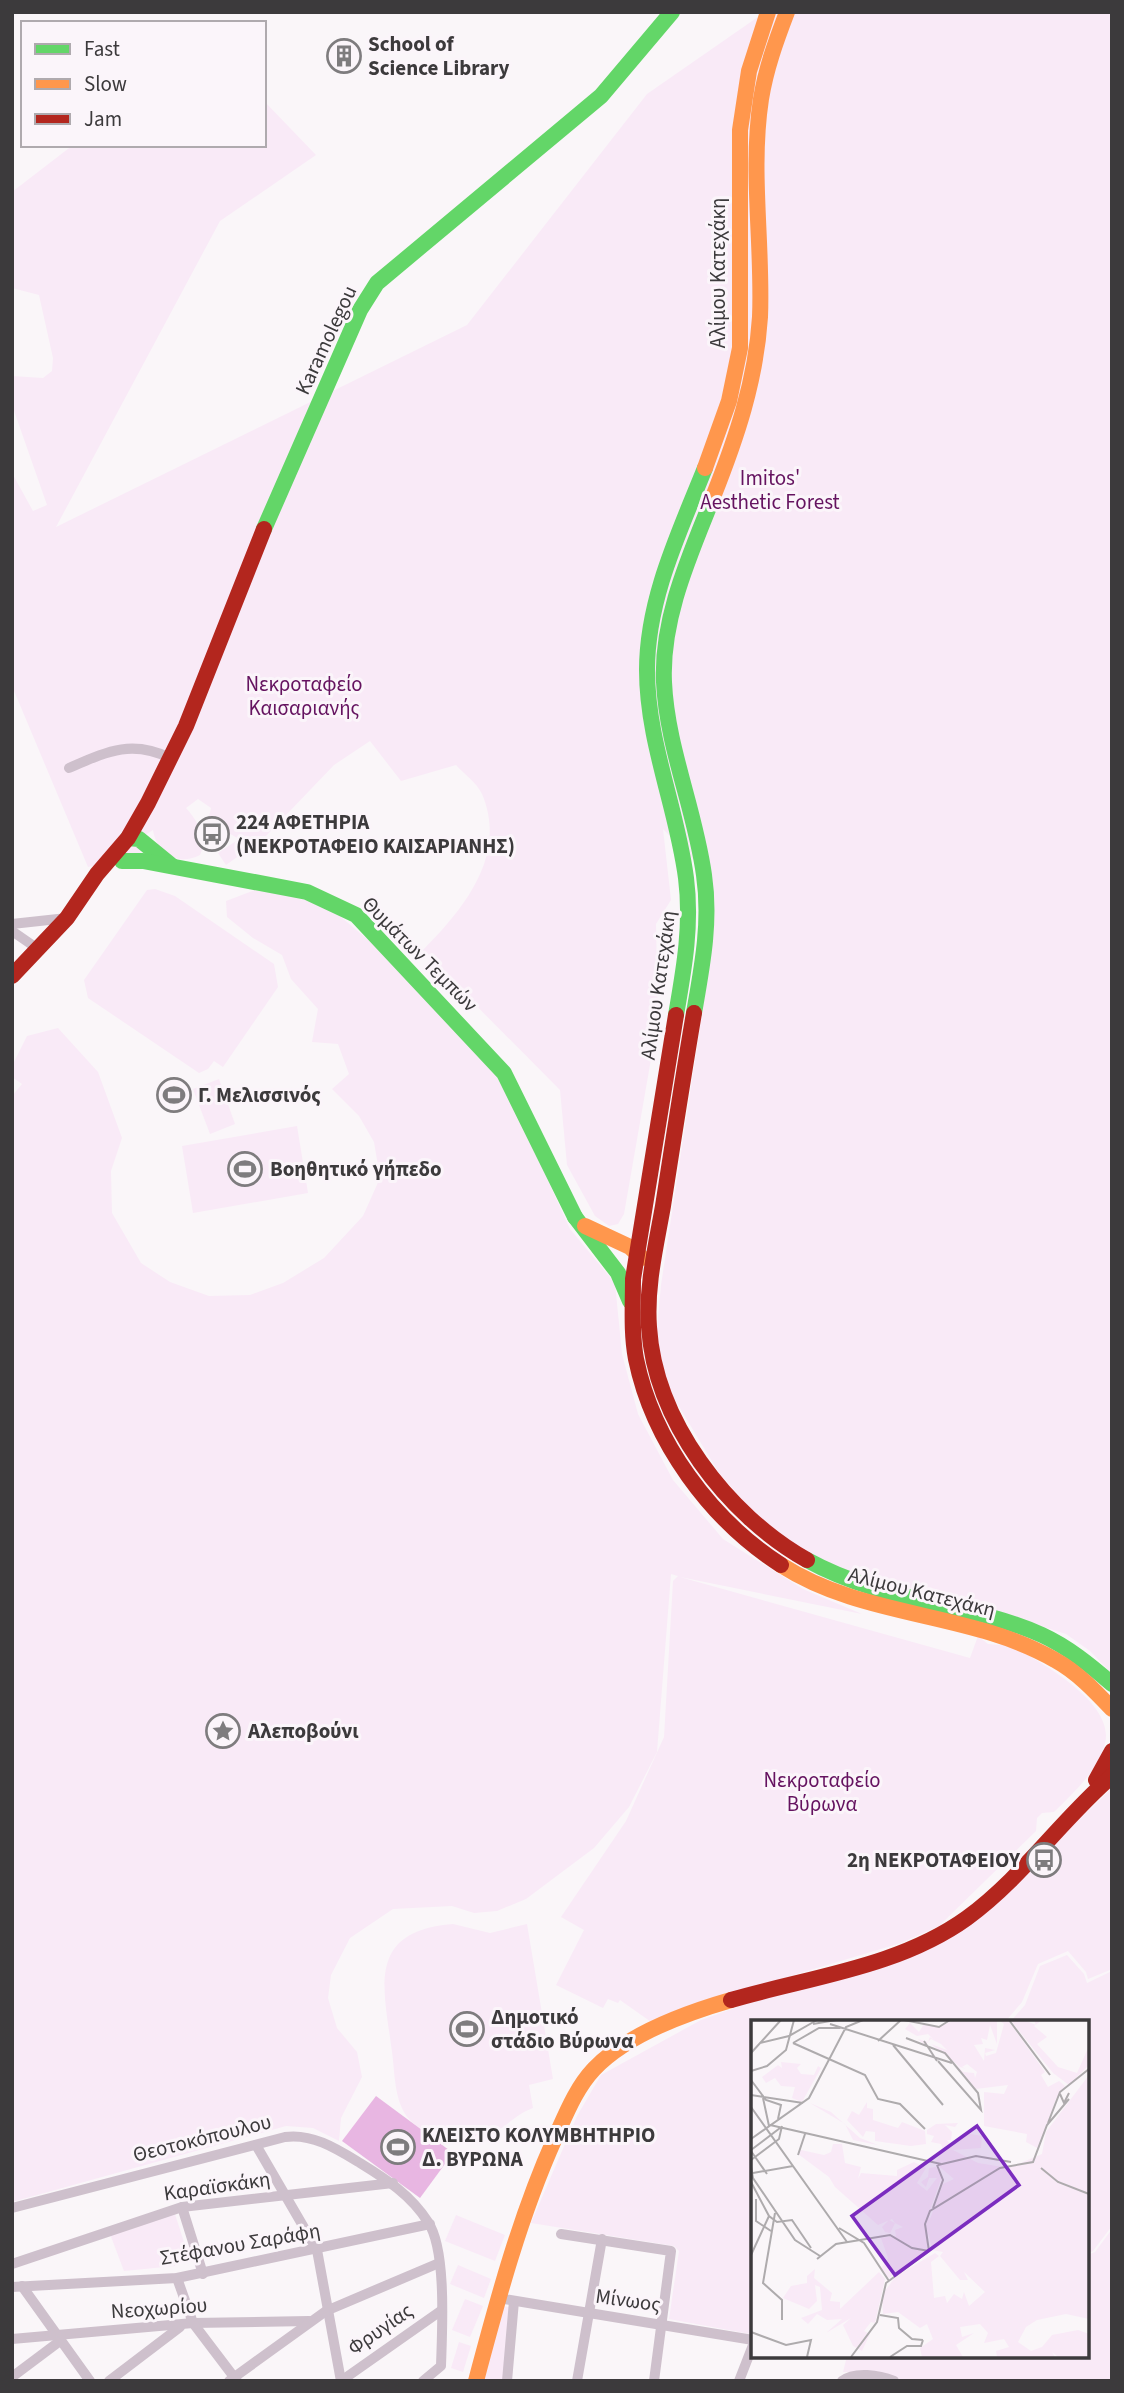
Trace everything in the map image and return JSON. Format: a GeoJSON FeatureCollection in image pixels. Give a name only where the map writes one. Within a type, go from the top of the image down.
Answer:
{"type":"FeatureCollection","features":[{"type":"Feature","properties":{"kind":"main road","name":"Karamolegou"},"geometry":{"type":"LineString","coordinates":[[134,841],[148,803],[186,726],[262,533],[360,310],[377,283],[601,96],[672,12]]}},
{"type":"Feature","properties":{"kind":"main road","name":"Αλίμου Κατεχάκη"},"geometry":{"type":"LineString","coordinates":[[768,12],[751,58],[739,125],[743,309],[739,359],[726,412],[666,569],[648,644],[648,695],[686,870],[690,911],[687,950],[637,1252],[632,1308],[640,1371],[667,1438],[711,1503],[754,1545],[805,1578],[849,1597],[899,1612],[1000,1633],[1032,1646],[1063,1663],[1109,1697]]}},
{"type":"Feature","properties":{"kind":"main road","name":"Αλίμου Κατεχάκη"},"geometry":{"type":"LineString","coordinates":[[787,12],[768,63],[756,128],[759,306],[754,371],[742,418],[682,574],[666,647],[664,692],[703,867],[707,910],[701,975],[650,1280],[652,1348],[671,1407],[710,1475],[756,1525],[810,1563],[851,1583],[901,1598],[1019,1624],[1037,1632],[1072,1650],[1109,1697]]}},
{"type":"Feature","properties":{"kind":"main road"},"geometry":{"type":"LineString","coordinates":[[122,861],[134,841]]}},
{"type":"Feature","properties":{"kind":"main road"},"geometry":{"type":"LineString","coordinates":[[134,841],[143,861]]}},
{"type":"Feature","properties":{"kind":"main road"},"geometry":{"type":"LineString","coordinates":[[12,976],[67,918],[97,874],[134,841]]}},
{"type":"Feature","properties":{"kind":"main road","name":"Θυμάτων Τεμπών"},"geometry":{"type":"LineString","coordinates":[[134,841],[174,867],[307,891],[349,909],[363,921],[504,1073],[575,1217],[618,1273],[632,1308]]}},
{"type":"Feature","properties":{"kind":"main road"},"geometry":{"type":"LineString","coordinates":[[97,874],[122,861],[143,861],[174,867]]}},
{"type":"Feature","properties":{"kind":"main road"},"geometry":{"type":"LineString","coordinates":[[575,1217],[604,1237],[637,1252],[650,1280]]}},
{"type":"Feature","properties":{"kind":"main road"},"geometry":{"type":"LineString","coordinates":[[604,1237],[620,1234],[642,1222]]}},
{"type":"Feature","properties":{"kind":"main road"},"geometry":{"type":"LineString","coordinates":[[1109,1697],[1112,1717]]}},
{"type":"Feature","properties":{"kind":"main road"},"geometry":{"type":"LineString","coordinates":[[1104,1778],[1112,1751]]}},
{"type":"Feature","properties":{"kind":"main road"},"geometry":{"type":"LineString","coordinates":[[476,2381],[519,2228],[552,2143],[582,2085],[601,2062],[698,2011],[901,1954],[944,1933],[975,1912],[1006,1885],[1104,1778],[1112,1764]]}},
{"type":"Feature","properties":{"kind":"street"},"geometry":{"type":"LineString","coordinates":[[69,768],[112,751],[131,747],[149,748],[170,758]]}},
{"type":"Feature","properties":{"kind":"street"},"geometry":{"type":"LineString","coordinates":[[12,924],[67,918]]}},
{"type":"Feature","properties":{"kind":"street"},"geometry":{"type":"LineString","coordinates":[[12,931],[38,949]]}},
{"type":"Feature","properties":{"kind":"street","name":"Θεοτοκόπουλου"},"geometry":{"type":"LineString","coordinates":[[12,2208],[285,2137],[307,2137],[353,2159],[393,2183],[430,2224]]}},
{"type":"Feature","properties":{"kind":"street"},"geometry":{"type":"LineString","coordinates":[[256,2145],[317,2250],[326,2311],[341,2381]]}},
{"type":"Feature","properties":{"kind":"street","name":"Καραϊσκάκη"},"geometry":{"type":"LineString","coordinates":[[12,2264],[182,2207],[393,2183]]}},
{"type":"Feature","properties":{"kind":"street"},"geometry":{"type":"LineString","coordinates":[[182,2207],[203,2274]]}},
{"type":"Feature","properties":{"kind":"street"},"geometry":{"type":"LineString","coordinates":[[423,2381],[442,2366],[439,2263],[430,2224]]}},
{"type":"Feature","properties":{"kind":"street","name":"Στέφανου Σαράφη"},"geometry":{"type":"LineString","coordinates":[[17,2286],[177,2278],[430,2224]]}},
{"type":"Feature","properties":{"kind":"street"},"geometry":{"type":"LineString","coordinates":[[561,2234],[671,2251],[654,2381]]}},
{"type":"Feature","properties":{"kind":"street"},"geometry":{"type":"LineString","coordinates":[[577,2381],[602,2239]]}},
{"type":"Feature","properties":{"kind":"street"},"geometry":{"type":"LineString","coordinates":[[177,2278],[187,2324],[234,2379],[326,2311],[439,2263]]}},
{"type":"Feature","properties":{"kind":"street"},"geometry":{"type":"LineString","coordinates":[[17,2286],[90,2381]]}},
{"type":"Feature","properties":{"kind":"street","name":"Μίνωος"},"geometry":{"type":"LineString","coordinates":[[498,2298],[751,2340]]}},
{"type":"Feature","properties":{"kind":"street"},"geometry":{"type":"LineString","coordinates":[[507,2381],[514,2301]]}},
{"type":"Feature","properties":{"kind":"street","name":"Φρυγίας"},"geometry":{"type":"LineString","coordinates":[[341,2381],[442,2310]]}},
{"type":"Feature","properties":{"kind":"street","name":"Νεοχωρίου"},"geometry":{"type":"LineString","coordinates":[[12,2339],[58,2338],[187,2324],[309,2321]]}},
{"type":"Feature","properties":{"kind":"street"},"geometry":{"type":"LineString","coordinates":[[109,2381],[187,2324]]}},
{"type":"Feature","properties":{"kind":"street"},"geometry":{"type":"LineString","coordinates":[[12,2378],[58,2338]]}},
{"type":"Feature","properties":{"kind":"street"},"geometry":{"type":"LineString","coordinates":[[739,2381],[751,2350]]}},
{"type":"Feature","properties":{"kind":"street"},"geometry":{"type":"LineString","coordinates":[[842,2381],[863,2378],[894,2381]]}},
{"type":"Feature","properties":{"kind":"green space","name":"Imitos' Aesthetic Forest"},"geometry":{"type":"Polygon","coordinates":[[[765,12],[1112,12],[1112,1674],[1090,1651],[1066,1634],[1013,1617],[881,1586],[816,1560],[754,1513],[719,1473],[669,1390],[656,1338],[661,1285],[708,974],[707,874],[663,829],[671,900],[656,924],[658,1019],[624,1214],[618,1224],[609,1226],[595,1216],[567,1165],[560,1090],[422,951],[453,917],[478,880],[490,838],[489,817],[482,794],[456,765],[401,781],[370,741],[334,765],[265,837],[226,865],[218,853],[239,839],[208,821],[211,808],[198,799],[186,808],[202,836],[200,855],[184,859],[170,856],[159,846],[153,830],[139,839],[141,857],[88,867],[12,686],[12,473],[33,511],[47,505],[12,405],[12,376],[43,378],[52,371],[53,358],[39,295],[12,288],[12,192],[70,147],[266,147],[266,103],[316,155],[220,221],[56,527],[467,325],[647,94],[765,12]]]}},
{"type":"Feature","properties":{"kind":"green space"},"geometry":{"type":"Polygon","coordinates":[[[155,889],[175,896],[274,964],[278,987],[223,1067],[214,1061],[208,1069],[199,1073],[88,998],[84,980],[147,890],[155,889]]]}},
{"type":"Feature","properties":{"kind":"green space","name":"Νεκροταφείο Βύρωνα"},"geometry":{"type":"Polygon","coordinates":[[[255,890],[300,896],[335,912],[373,944],[491,1068],[511,1099],[570,1229],[615,1283],[622,1354],[638,1414],[673,1480],[723,1539],[803,1589],[862,1614],[680,1577],[970,1658],[978,1636],[988,1644],[1000,1645],[1003,1641],[1051,1670],[1085,1697],[1098,1712],[1105,1727],[1105,1743],[1097,1763],[1077,1789],[1054,1812],[1042,1813],[1037,1818],[1036,1831],[939,1926],[901,1943],[707,2001],[654,2024],[620,2000],[618,2003],[608,1999],[603,2008],[556,1985],[584,1930],[561,1917],[626,1821],[664,1737],[673,1581],[678,1576],[671,1574],[657,1752],[629,1807],[594,1848],[526,1899],[497,1911],[474,1913],[452,1906],[393,1909],[350,1938],[331,1975],[328,1998],[337,2028],[357,2052],[362,2077],[341,2118],[339,2141],[313,2128],[286,2126],[12,2202],[12,1096],[22,1084],[12,1077],[12,1066],[27,1036],[58,1028],[98,1072],[122,1138],[111,1171],[112,1213],[141,1263],[170,1282],[209,1296],[250,1295],[283,1283],[324,1258],[363,1216],[380,1178],[374,1142],[359,1116],[332,1089],[349,1074],[338,1044],[312,1042],[318,1009],[291,979],[282,955],[253,938],[227,917],[226,901],[255,890]]]}},
{"type":"Feature","properties":{"kind":"green space","name":"Βοηθητικό γήπεδο"},"geometry":{"type":"Polygon","coordinates":[[[219,1079],[235,1124],[210,1134],[193,1089],[219,1079]]]}},
{"type":"Feature","properties":{"kind":"green space","name":"Βοηθητικό γήπεδο"},"geometry":{"type":"Polygon","coordinates":[[[297,1126],[308,1193],[193,1213],[182,1146],[297,1126]]]}},
{"type":"Feature","properties":{"kind":"green space"},"geometry":{"type":"Polygon","coordinates":[[[1112,1788],[1110,1970],[1088,1979],[1086,1972],[1068,1951],[1038,1964],[1022,2002],[1007,2020],[751,2020],[750,2334],[669,2319],[679,2251],[674,2246],[531,2223],[577,2116],[601,2075],[701,2020],[788,1989],[874,1965],[1000,1894],[1112,1788]]]}},
{"type":"Feature","properties":{"kind":"green space","name":"Δημοτικό στάδιο Βύρωνα"},"geometry":{"type":"Polygon","coordinates":[[[453,1924],[490,1933],[527,1924],[553,2079],[529,2085],[533,2108],[490,2135],[473,2140],[446,2139],[430,2134],[415,2125],[404,2112],[396,2087],[386,2006],[386,1967],[393,1951],[405,1938],[425,1929],[453,1924]]]}},
{"type":"Feature","properties":{"kind":"green space"},"geometry":{"type":"Polygon","coordinates":[[[1067,1955],[1084,1974],[1087,1983],[1112,1971],[1112,2226],[1089,2253],[1089,2020],[1012,2020],[1025,2005],[1040,1966],[1067,1955]]]}},
{"type":"Feature","properties":{"kind":"green space"},"geometry":{"type":"Polygon","coordinates":[[[174,2211],[190,2261],[175,2263],[175,2266],[124,2271],[110,2234],[174,2211]]]}},
{"type":"Feature","properties":{"kind":"green space"},"geometry":{"type":"Polygon","coordinates":[[[456,2215],[505,2235],[495,2261],[445,2241],[456,2215]]]}},
{"type":"Feature","properties":{"kind":"green space"},"geometry":{"type":"Polygon","coordinates":[[[1112,2229],[1112,2381],[898,2381],[863,2372],[843,2372],[846,2358],[1089,2358],[1089,2254],[1095,2252],[1112,2229]]]}},
{"type":"Feature","properties":{"kind":"green space"},"geometry":{"type":"Polygon","coordinates":[[[458,2265],[491,2279],[484,2298],[450,2284],[458,2265]]]}},
{"type":"Feature","properties":{"kind":"green space"},"geometry":{"type":"Polygon","coordinates":[[[465,2299],[483,2306],[470,2337],[452,2330],[465,2299]]]}},
{"type":"Feature","properties":{"kind":"green space"},"geometry":{"type":"Polygon","coordinates":[[[502,2306],[509,2307],[503,2381],[483,2381],[502,2306]]]}},
{"type":"Feature","properties":{"kind":"green space"},"geometry":{"type":"Polygon","coordinates":[[[459,2342],[471,2346],[463,2372],[451,2368],[459,2342]]]}},
{"type":"Feature","properties":{"kind":"shaded area","name":"ΚΛΕΙΣΤΟ ΚΟΛΥΜΒΗΤΗΡΙΟ Δ. ΒΥΡΩΝΑ"},"geometry":{"type":"Polygon","coordinates":[[[376,2096],[453,2153],[420,2198],[342,2141],[376,2096]]]}},
{"type":"Feature","properties":{"kind":"traffic: fast"},"geometry":{"type":"LineString","coordinates":[[264,529],[360,310],[377,283],[601,96],[672,12]]}},
{"type":"Feature","properties":{"kind":"traffic: fast"},"geometry":{"type":"LineString","coordinates":[[676,1015],[686,947],[688,895],[682,852],[652,723],[648,697],[648,644],[666,567],[705,468]]}},
{"type":"Feature","properties":{"kind":"traffic: fast"},"geometry":{"type":"LineString","coordinates":[[694,1013],[705,944],[706,893],[700,850],[670,731],[664,658],[679,587],[713,497]]}},
{"type":"Feature","properties":{"kind":"traffic: fast"},"geometry":{"type":"LineString","coordinates":[[128,838],[139,839],[172,866]]}},
{"type":"Feature","properties":{"kind":"traffic: fast"},"geometry":{"type":"LineString","coordinates":[[122,861],[143,861],[307,892],[356,915],[504,1073],[575,1217]]}},
{"type":"Feature","properties":{"kind":"traffic: fast"},"geometry":{"type":"LineString","coordinates":[[575,1217],[618,1273],[630,1301]]}},
{"type":"Feature","properties":{"kind":"traffic: fast"},"geometry":{"type":"LineString","coordinates":[[807,1560],[866,1585],[984,1615],[1042,1635],[1061,1645],[1112,1684]]}},
{"type":"Feature","properties":{"kind":"traffic: slow"},"geometry":{"type":"LineString","coordinates":[[705,468],[729,401],[740,348],[740,130],[749,71],[768,12]]}},
{"type":"Feature","properties":{"kind":"traffic: slow"},"geometry":{"type":"LineString","coordinates":[[713,497],[744,409],[758,341],[758,126],[766,76],[787,12]]}},
{"type":"Feature","properties":{"kind":"traffic: slow"},"geometry":{"type":"LineString","coordinates":[[585,1226],[630,1247],[642,1258]]}},
{"type":"Feature","properties":{"kind":"traffic: slow"},"geometry":{"type":"LineString","coordinates":[[781,1565],[813,1583],[847,1596],[988,1632],[1022,1644],[1071,1670],[1112,1709]]}},
{"type":"Feature","properties":{"kind":"traffic: slow"},"geometry":{"type":"LineString","coordinates":[[476,2381],[520,2227],[542,2167],[582,2084],[608,2057],[640,2035],[695,2011],[731,2000]]}},
{"type":"Feature","properties":{"kind":"traffic: jam"},"geometry":{"type":"LineString","coordinates":[[12,976],[67,918],[97,874],[128,838],[148,803],[186,726],[264,529]]}},
{"type":"Feature","properties":{"kind":"traffic: jam"},"geometry":{"type":"LineString","coordinates":[[694,1013],[650,1281],[648,1312],[654,1362],[665,1397],[700,1462],[749,1518],[777,1541],[807,1560]]}},
{"type":"Feature","properties":{"kind":"traffic: jam"},"geometry":{"type":"LineString","coordinates":[[676,1015],[633,1279],[636,1359],[656,1420],[689,1476],[731,1526],[781,1565]]}},
{"type":"Feature","properties":{"kind":"traffic: jam"},"geometry":{"type":"LineString","coordinates":[[1096,1780],[1112,1751]]}},
{"type":"Feature","properties":{"kind":"traffic: jam"},"geometry":{"type":"LineString","coordinates":[[731,2000],[853,1969],[941,1935],[967,1918],[1006,1885],[1112,1776]]}},
{"type":"Feature","properties":{"kind":"place","name":"School of Science Library"},"geometry":{"type":"Point","coordinates":[344,56]}},
{"type":"Feature","properties":{"kind":"place","name":"224 ΑΦΕΤΗΡΙΑ (ΝΕΚΡΟΤΑΦΕΙΟ ΚΑΙΣΑΡΙΑΝΗΣ)"},"geometry":{"type":"Point","coordinates":[212,834]}},
{"type":"Feature","properties":{"kind":"place","name":"Γ. Μελισσινός"},"geometry":{"type":"Point","coordinates":[174,1095]}},
{"type":"Feature","properties":{"kind":"place","name":"Βοηθητικό γήπεδο"},"geometry":{"type":"Point","coordinates":[245,1169]}},
{"type":"Feature","properties":{"kind":"place","name":"Αλεποβούνι"},"geometry":{"type":"Point","coordinates":[223,1731]}},
{"type":"Feature","properties":{"kind":"place","name":"2η ΝΕΚΡΟΤΑΦΕΙΟΥ"},"geometry":{"type":"Point","coordinates":[1044,1860]}},
{"type":"Feature","properties":{"kind":"place","name":"Δημοτικό στάδιο Βύρωνα"},"geometry":{"type":"Point","coordinates":[467,2029]}},
{"type":"Feature","properties":{"kind":"place","name":"ΚΛΕΙΣΤΟ ΚΟΛΥΜΒΗΤΗΡΙΟ Δ. ΒΥΡΩΝΑ"},"geometry":{"type":"Point","coordinates":[398,2147]}},
{"type":"Feature","properties":{"kind":"park label","name":"Νεκροταφείο Καισαριανής"},"geometry":{"type":"Point","coordinates":[304,696]}}]}
